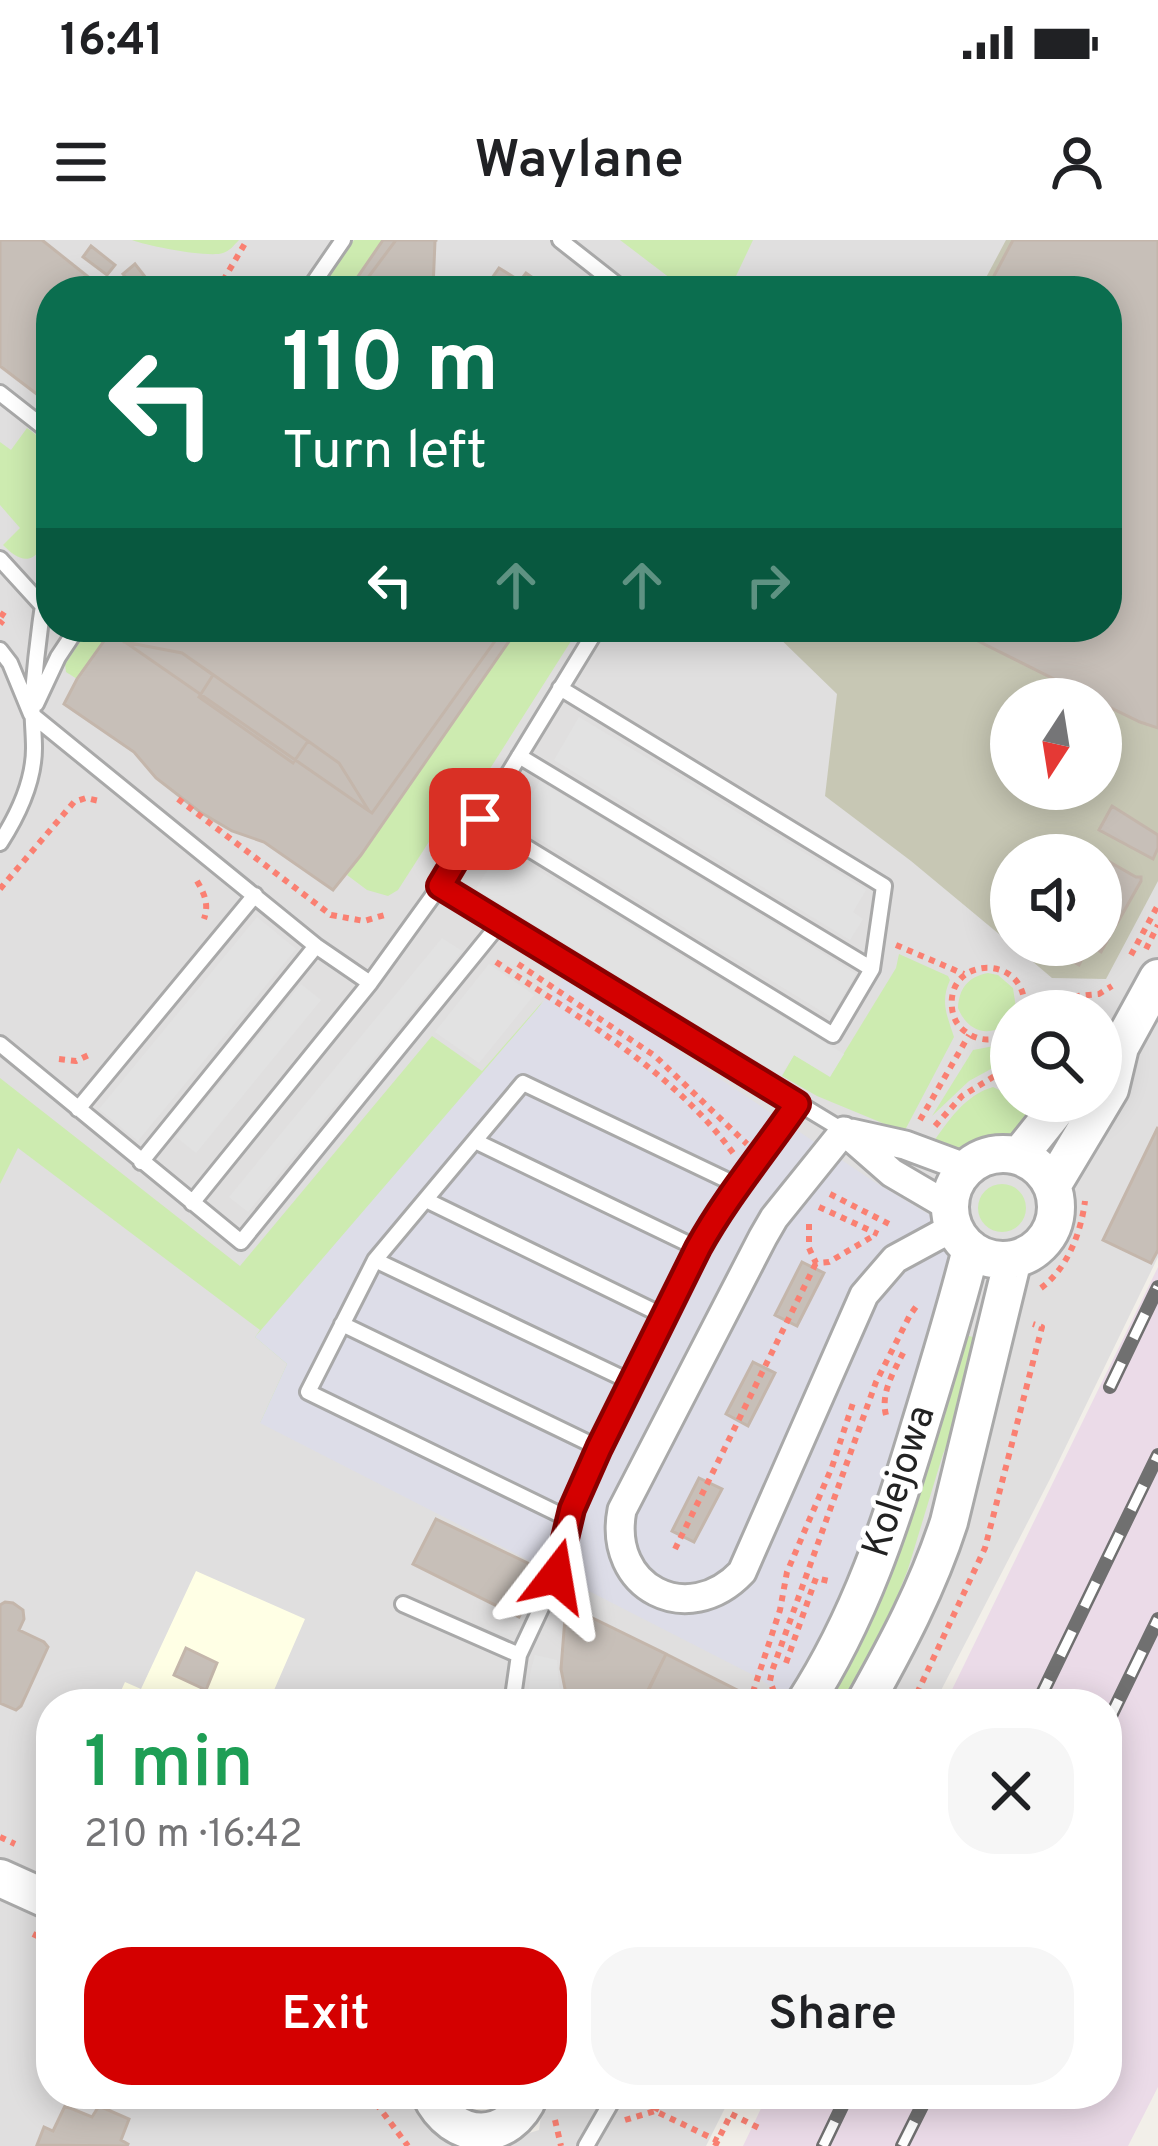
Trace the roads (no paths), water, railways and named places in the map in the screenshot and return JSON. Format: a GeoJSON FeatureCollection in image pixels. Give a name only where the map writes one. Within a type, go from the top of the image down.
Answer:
{"type":"FeatureCollection","features":[{"type":"Feature","properties":{"kind":"street"},"geometry":{"type":"LineString","coordinates":[[1122,1026],[1143,970]]}},
{"type":"Feature","properties":{"kind":"street"},"geometry":{"type":"LineString","coordinates":[[1019,1156],[1046,1122]]}},
{"type":"Feature","properties":{"kind":"street"},"geometry":{"type":"LineString","coordinates":[[1052,1186],[1090,1122]]}},
{"type":"Feature","properties":{"kind":"street"},"geometry":{"type":"LineString","coordinates":[[844,1131],[905,1145],[967,1168]]}},
{"type":"Feature","properties":{"kind":"street"},"geometry":{"type":"LineString","coordinates":[[844,1131],[958,1228],[984,1257],[1013,1259],[1041,1244],[1055,1217],[1052,1186],[1044,1173],[1019,1156],[983,1157],[954,1185],[958,1228]]}},
{"type":"Feature","properties":{"kind":"street"},"geometry":{"type":"LineString","coordinates":[[844,1131],[774,1218],[622,1510],[622,1550],[638,1580],[654,1592],[685,1599],[709,1596],[729,1586],[742,1572],[864,1295],[895,1259],[958,1228]]}},
{"type":"Feature","properties":{"kind":"street","name":"Kolejowa"},"geometry":{"type":"LineString","coordinates":[[812,1689],[851,1620],[884,1540],[952,1322],[958,1228]]}},
{"type":"Feature","properties":{"kind":"street","name":"Kolejowa"},"geometry":{"type":"LineString","coordinates":[[871,1689],[920,1599],[943,1543],[1013,1259]]}},
{"type":"Feature","properties":{"kind":"street"},"geometry":{"type":"LineString","coordinates":[[0,1878],[36,1894]]}},
{"type":"Feature","properties":{"kind":"street"},"geometry":{"type":"LineString","coordinates":[[438,2109],[455,2125],[485,2139],[524,2118]]}},
{"type":"Feature","properties":{"kind":"lane"},"geometry":{"type":"LineString","coordinates":[[318,276],[343,240]]}},
{"type":"Feature","properties":{"kind":"lane"},"geometry":{"type":"LineString","coordinates":[[560,240],[607,276]]}},
{"type":"Feature","properties":{"kind":"lane"},"geometry":{"type":"LineString","coordinates":[[0,393],[36,421]]}},
{"type":"Feature","properties":{"kind":"lane"},"geometry":{"type":"LineString","coordinates":[[0,559],[36,598]]}},
{"type":"Feature","properties":{"kind":"lane"},"geometry":{"type":"LineString","coordinates":[[0,843],[30,776],[38,642]]}},
{"type":"Feature","properties":{"kind":"lane"},"geometry":{"type":"LineString","coordinates":[[31,714],[68,642]]}},
{"type":"Feature","properties":{"kind":"lane"},"geometry":{"type":"LineString","coordinates":[[192,1203],[370,983],[440,886],[589,642]]}},
{"type":"Feature","properties":{"kind":"lane"},"geometry":{"type":"LineString","coordinates":[[0,650],[31,714],[316,946],[370,983]]}},
{"type":"Feature","properties":{"kind":"lane"},"geometry":{"type":"LineString","coordinates":[[480,819],[833,1035],[872,969],[884,886],[560,688]]}},
{"type":"Feature","properties":{"kind":"lane"},"geometry":{"type":"LineString","coordinates":[[519,756],[872,969]]}},
{"type":"Feature","properties":{"kind":"lane"},"geometry":{"type":"LineString","coordinates":[[440,886],[844,1131]]}},
{"type":"Feature","properties":{"kind":"lane"},"geometry":{"type":"LineString","coordinates":[[78,1109],[255,896]]}},
{"type":"Feature","properties":{"kind":"lane"},"geometry":{"type":"LineString","coordinates":[[0,1045],[242,1242],[500,923]]}},
{"type":"Feature","properties":{"kind":"lane"},"geometry":{"type":"LineString","coordinates":[[141,1162],[316,946]]}},
{"type":"Feature","properties":{"kind":"lane"},"geometry":{"type":"LineString","coordinates":[[569,1519],[308,1392],[342,1324],[375,1260],[524,1083],[739,1186]]}},
{"type":"Feature","properties":{"kind":"lane"},"geometry":{"type":"LineString","coordinates":[[514,1689],[518,1654],[556,1576],[569,1519],[599,1448],[715,1216],[797,1104]]}},
{"type":"Feature","properties":{"kind":"lane"},"geometry":{"type":"LineString","coordinates":[[475,1141],[698,1248]]}},
{"type":"Feature","properties":{"kind":"lane"},"geometry":{"type":"LineString","coordinates":[[426,1200],[664,1316]]}},
{"type":"Feature","properties":{"kind":"lane"},"geometry":{"type":"LineString","coordinates":[[375,1260],[631,1382]]}},
{"type":"Feature","properties":{"kind":"lane"},"geometry":{"type":"LineString","coordinates":[[342,1324],[599,1448]]}},
{"type":"Feature","properties":{"kind":"lane"},"geometry":{"type":"LineString","coordinates":[[404,1604],[518,1654]]}},
{"type":"Feature","properties":{"kind":"lane"},"geometry":{"type":"LineString","coordinates":[[586,2146],[607,2109]]}},
{"type":"Feature","properties":{"kind":"railway"},"geometry":{"type":"LineString","coordinates":[[1110,1387],[1158,1287]]}},
{"type":"Feature","properties":{"kind":"railway"},"geometry":{"type":"LineString","coordinates":[[1044,1689],[1158,1455]]}},
{"type":"Feature","properties":{"kind":"railway"},"geometry":{"type":"LineString","coordinates":[[1122,1693],[1158,1619]]}},
{"type":"Feature","properties":{"kind":"railway"},"geometry":{"type":"LineString","coordinates":[[823,2146],[841,2109]]}},
{"type":"Feature","properties":{"kind":"railway"},"geometry":{"type":"LineString","coordinates":[[902,2146],[920,2109]]}}]}
